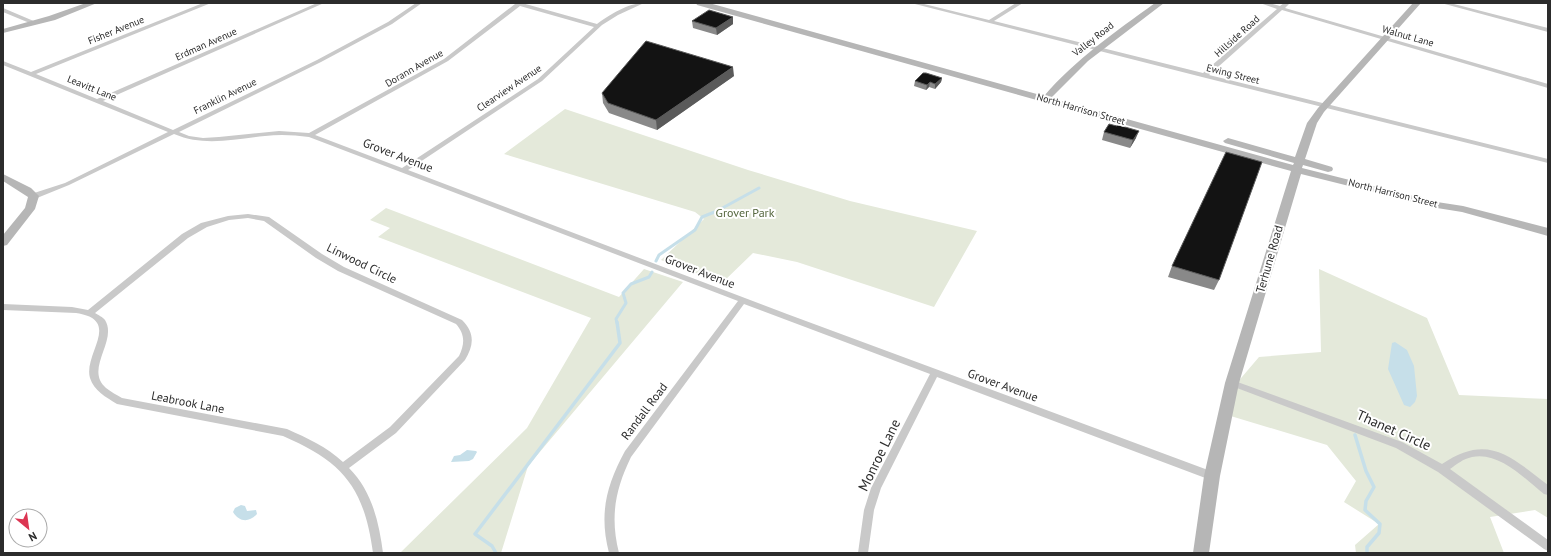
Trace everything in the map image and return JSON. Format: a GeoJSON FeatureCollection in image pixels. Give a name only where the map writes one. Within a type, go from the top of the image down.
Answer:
{"type":"FeatureCollection","features":[{"type":"Feature","properties":{"kind":"street"},"geometry":{"type":"LineString","coordinates":[[3,31],[34,23],[93,3]]}},
{"type":"Feature","properties":{"kind":"street","name":"Fisher Avenue"},"geometry":{"type":"LineString","coordinates":[[31,74],[208,3]]}},
{"type":"Feature","properties":{"kind":"street","name":"Erdman Avenue"},"geometry":{"type":"LineString","coordinates":[[98,101],[321,3]]}},
{"type":"Feature","properties":{"kind":"street","name":"Franklin Avenue"},"geometry":{"type":"LineString","coordinates":[[34,196],[67,184],[376,31],[419,3]]}},
{"type":"Feature","properties":{"kind":"street","name":"Clearview Avenue"},"geometry":{"type":"LineString","coordinates":[[403,170],[540,80],[597,26],[616,14],[641,3]]}},
{"type":"Feature","properties":{"kind":"street","name":"North Harrison Street"},"geometry":{"type":"LineString","coordinates":[[700,3],[1049,96]]}},
{"type":"Feature","properties":{"kind":"street","name":"North Harrison Street"},"geometry":{"type":"LineString","coordinates":[[726,3],[1049,96],[1297,165],[1440,200],[1463,209],[1548,232]]}},
{"type":"Feature","properties":{"kind":"street","name":"Ewing Street"},"geometry":{"type":"LineString","coordinates":[[914,3],[1548,161]]}},
{"type":"Feature","properties":{"kind":"street"},"geometry":{"type":"LineString","coordinates":[[989,22],[1020,3]]}},
{"type":"Feature","properties":{"kind":"street","name":"Valley Road"},"geometry":{"type":"LineString","coordinates":[[1049,96],[1074,68],[1097,49],[1160,3]]}},
{"type":"Feature","properties":{"kind":"street","name":"Walnut Lane"},"geometry":{"type":"LineString","coordinates":[[1263,3],[1548,86]]}},
{"type":"Feature","properties":{"kind":"street","name":"Hillside Road"},"geometry":{"type":"LineString","coordinates":[[1204,76],[1287,3]]}},
{"type":"Feature","properties":{"kind":"street","name":"Terhune Road"},"geometry":{"type":"LineString","coordinates":[[1201,553],[1212,476],[1232,383],[1297,165],[1312,123],[1325,106],[1417,3]]}},
{"type":"Feature","properties":{"kind":"street"},"geometry":{"type":"LineString","coordinates":[[1444,3],[1548,30]]}},
{"type":"Feature","properties":{"kind":"street"},"geometry":{"type":"LineString","coordinates":[[517,4],[597,26]]}},
{"type":"Feature","properties":{"kind":"street","name":"Dorann Avenue"},"geometry":{"type":"LineString","coordinates":[[310,135],[446,60],[517,4]]}},
{"type":"Feature","properties":{"kind":"street"},"geometry":{"type":"LineString","coordinates":[[717,8],[728,6],[749,12],[756,11]]}},
{"type":"Feature","properties":{"kind":"street"},"geometry":{"type":"LineString","coordinates":[[3,10],[34,23]]}},
{"type":"Feature","properties":{"kind":"street"},"geometry":{"type":"LineString","coordinates":[[775,17],[782,20],[784,26]]}},
{"type":"Feature","properties":{"kind":"street","name":"Leavitt Lane"},"geometry":{"type":"LineString","coordinates":[[3,63],[174,132]]}},
{"type":"Feature","properties":{"kind":"street","name":"Grover Avenue"},"geometry":{"type":"LineString","coordinates":[[174,132],[188,138],[209,140],[278,132],[310,135],[935,373],[1212,476]]}},
{"type":"Feature","properties":{"kind":"street"},"geometry":{"type":"LineString","coordinates":[[3,177],[27,190],[34,196],[30,209],[3,242]]}},
{"type":"Feature","properties":{"kind":"street","name":"Linwood Circle"},"geometry":{"type":"LineString","coordinates":[[89,313],[194,230],[217,221],[248,216],[266,219],[319,256],[341,269],[458,322],[464,328],[468,340],[467,349],[462,358],[394,430],[343,467]]}},
{"type":"Feature","properties":{"kind":"street","name":"Randall Road"},"geometry":{"type":"LineString","coordinates":[[614,553],[608,522],[609,504],[619,469],[628,454],[744,300]]}},
{"type":"Feature","properties":{"kind":"street"},"geometry":{"type":"LineString","coordinates":[[3,307],[77,310],[89,313]]}},
{"type":"Feature","properties":{"kind":"street","name":"Leabrook Lane"},"geometry":{"type":"LineString","coordinates":[[89,313],[97,317],[102,323],[104,331],[104,339],[95,359],[93,370],[95,381],[100,390],[108,396],[120,401],[284,432],[305,440],[322,450],[343,467],[354,479],[365,498],[372,516],[377,537],[378,553]]}},
{"type":"Feature","properties":{"kind":"street","name":"Monroe Lane"},"geometry":{"type":"LineString","coordinates":[[863,553],[869,510],[876,488],[935,373]]}},
{"type":"Feature","properties":{"kind":"street","name":"Thanet Circle"},"geometry":{"type":"LineString","coordinates":[[1232,383],[1379,436],[1422,457],[1442,469],[1548,546]]}},
{"type":"Feature","properties":{"kind":"street"},"geometry":{"type":"LineString","coordinates":[[1442,469],[1455,458],[1466,454],[1473,452],[1491,454],[1507,461],[1548,491]]}},
{"type":"Feature","properties":{"kind":"green space","name":"Grover Park"},"geometry":{"type":"Polygon","coordinates":[[[565,109],[748,170],[850,201],[977,231],[934,307],[797,262],[753,253],[722,283],[661,260],[704,219],[695,212],[504,154],[565,109]]]}},
{"type":"Feature","properties":{"kind":"green space"},"geometry":{"type":"Polygon","coordinates":[[[386,208],[619,297],[644,269],[683,282],[528,466],[501,553],[400,553],[527,428],[591,318],[378,237],[390,228],[370,220],[386,208]]]}},
{"type":"Feature","properties":{"kind":"green space"},"geometry":{"type":"Polygon","coordinates":[[[1319,269],[1427,318],[1459,395],[1548,399],[1548,518],[1535,510],[1490,517],[1504,553],[1356,553],[1355,545],[1379,524],[1344,502],[1356,481],[1327,445],[1224,414],[1230,391],[1259,357],[1321,352],[1319,269]]]}},
{"type":"Feature","properties":{"kind":"water"},"geometry":{"type":"Polygon","coordinates":[[[1395,342],[1407,350],[1414,366],[1417,396],[1415,402],[1410,407],[1404,405],[1388,369],[1392,343],[1395,342]]]}},
{"type":"Feature","properties":{"kind":"water"},"geometry":{"type":"Polygon","coordinates":[[[467,450],[477,452],[473,459],[469,461],[451,462],[454,456],[460,455],[467,450]]]}},
{"type":"Feature","properties":{"kind":"water"},"geometry":{"type":"Polygon","coordinates":[[[241,505],[245,506],[247,511],[256,510],[257,514],[251,519],[247,520],[238,518],[233,512],[235,508],[241,505]]]}},
{"type":"Feature","properties":{"kind":"building"},"geometry":{"type":"Polygon","coordinates":[[[709,10],[733,17],[716,28],[692,21],[709,10]]]}},
{"type":"Feature","properties":{"kind":"building"},"geometry":{"type":"Polygon","coordinates":[[[646,41],[733,67],[656,120],[608,103],[602,93],[646,41]]]}},
{"type":"Feature","properties":{"kind":"building"},"geometry":{"type":"Polygon","coordinates":[[[923,73],[942,78],[935,84],[930,82],[927,85],[915,81],[923,73]]]}},
{"type":"Feature","properties":{"kind":"building"},"geometry":{"type":"Polygon","coordinates":[[[1109,124],[1139,131],[1133,140],[1104,132],[1109,124]]]}},
{"type":"Feature","properties":{"kind":"building"},"geometry":{"type":"Polygon","coordinates":[[[1226,152],[1262,162],[1219,280],[1172,266],[1226,152]]]}},
{"type":"Feature","properties":{"kind":"waterway"},"geometry":{"type":"LineString","coordinates":[[656,261],[659,255],[695,230],[702,217],[717,211],[759,188]]}},
{"type":"Feature","properties":{"kind":"waterway"},"geometry":{"type":"LineString","coordinates":[[617,323],[616,319],[626,303],[623,293],[631,284],[649,277],[652,272]]}},
{"type":"Feature","properties":{"kind":"waterway"},"geometry":{"type":"LineString","coordinates":[[496,553],[492,546],[475,534],[620,343],[617,322]]}},
{"type":"Feature","properties":{"kind":"waterway"},"geometry":{"type":"LineString","coordinates":[[1355,435],[1366,471],[1374,487],[1366,501],[1365,510],[1380,524],[1379,533],[1367,547],[1367,553]]}}]}
